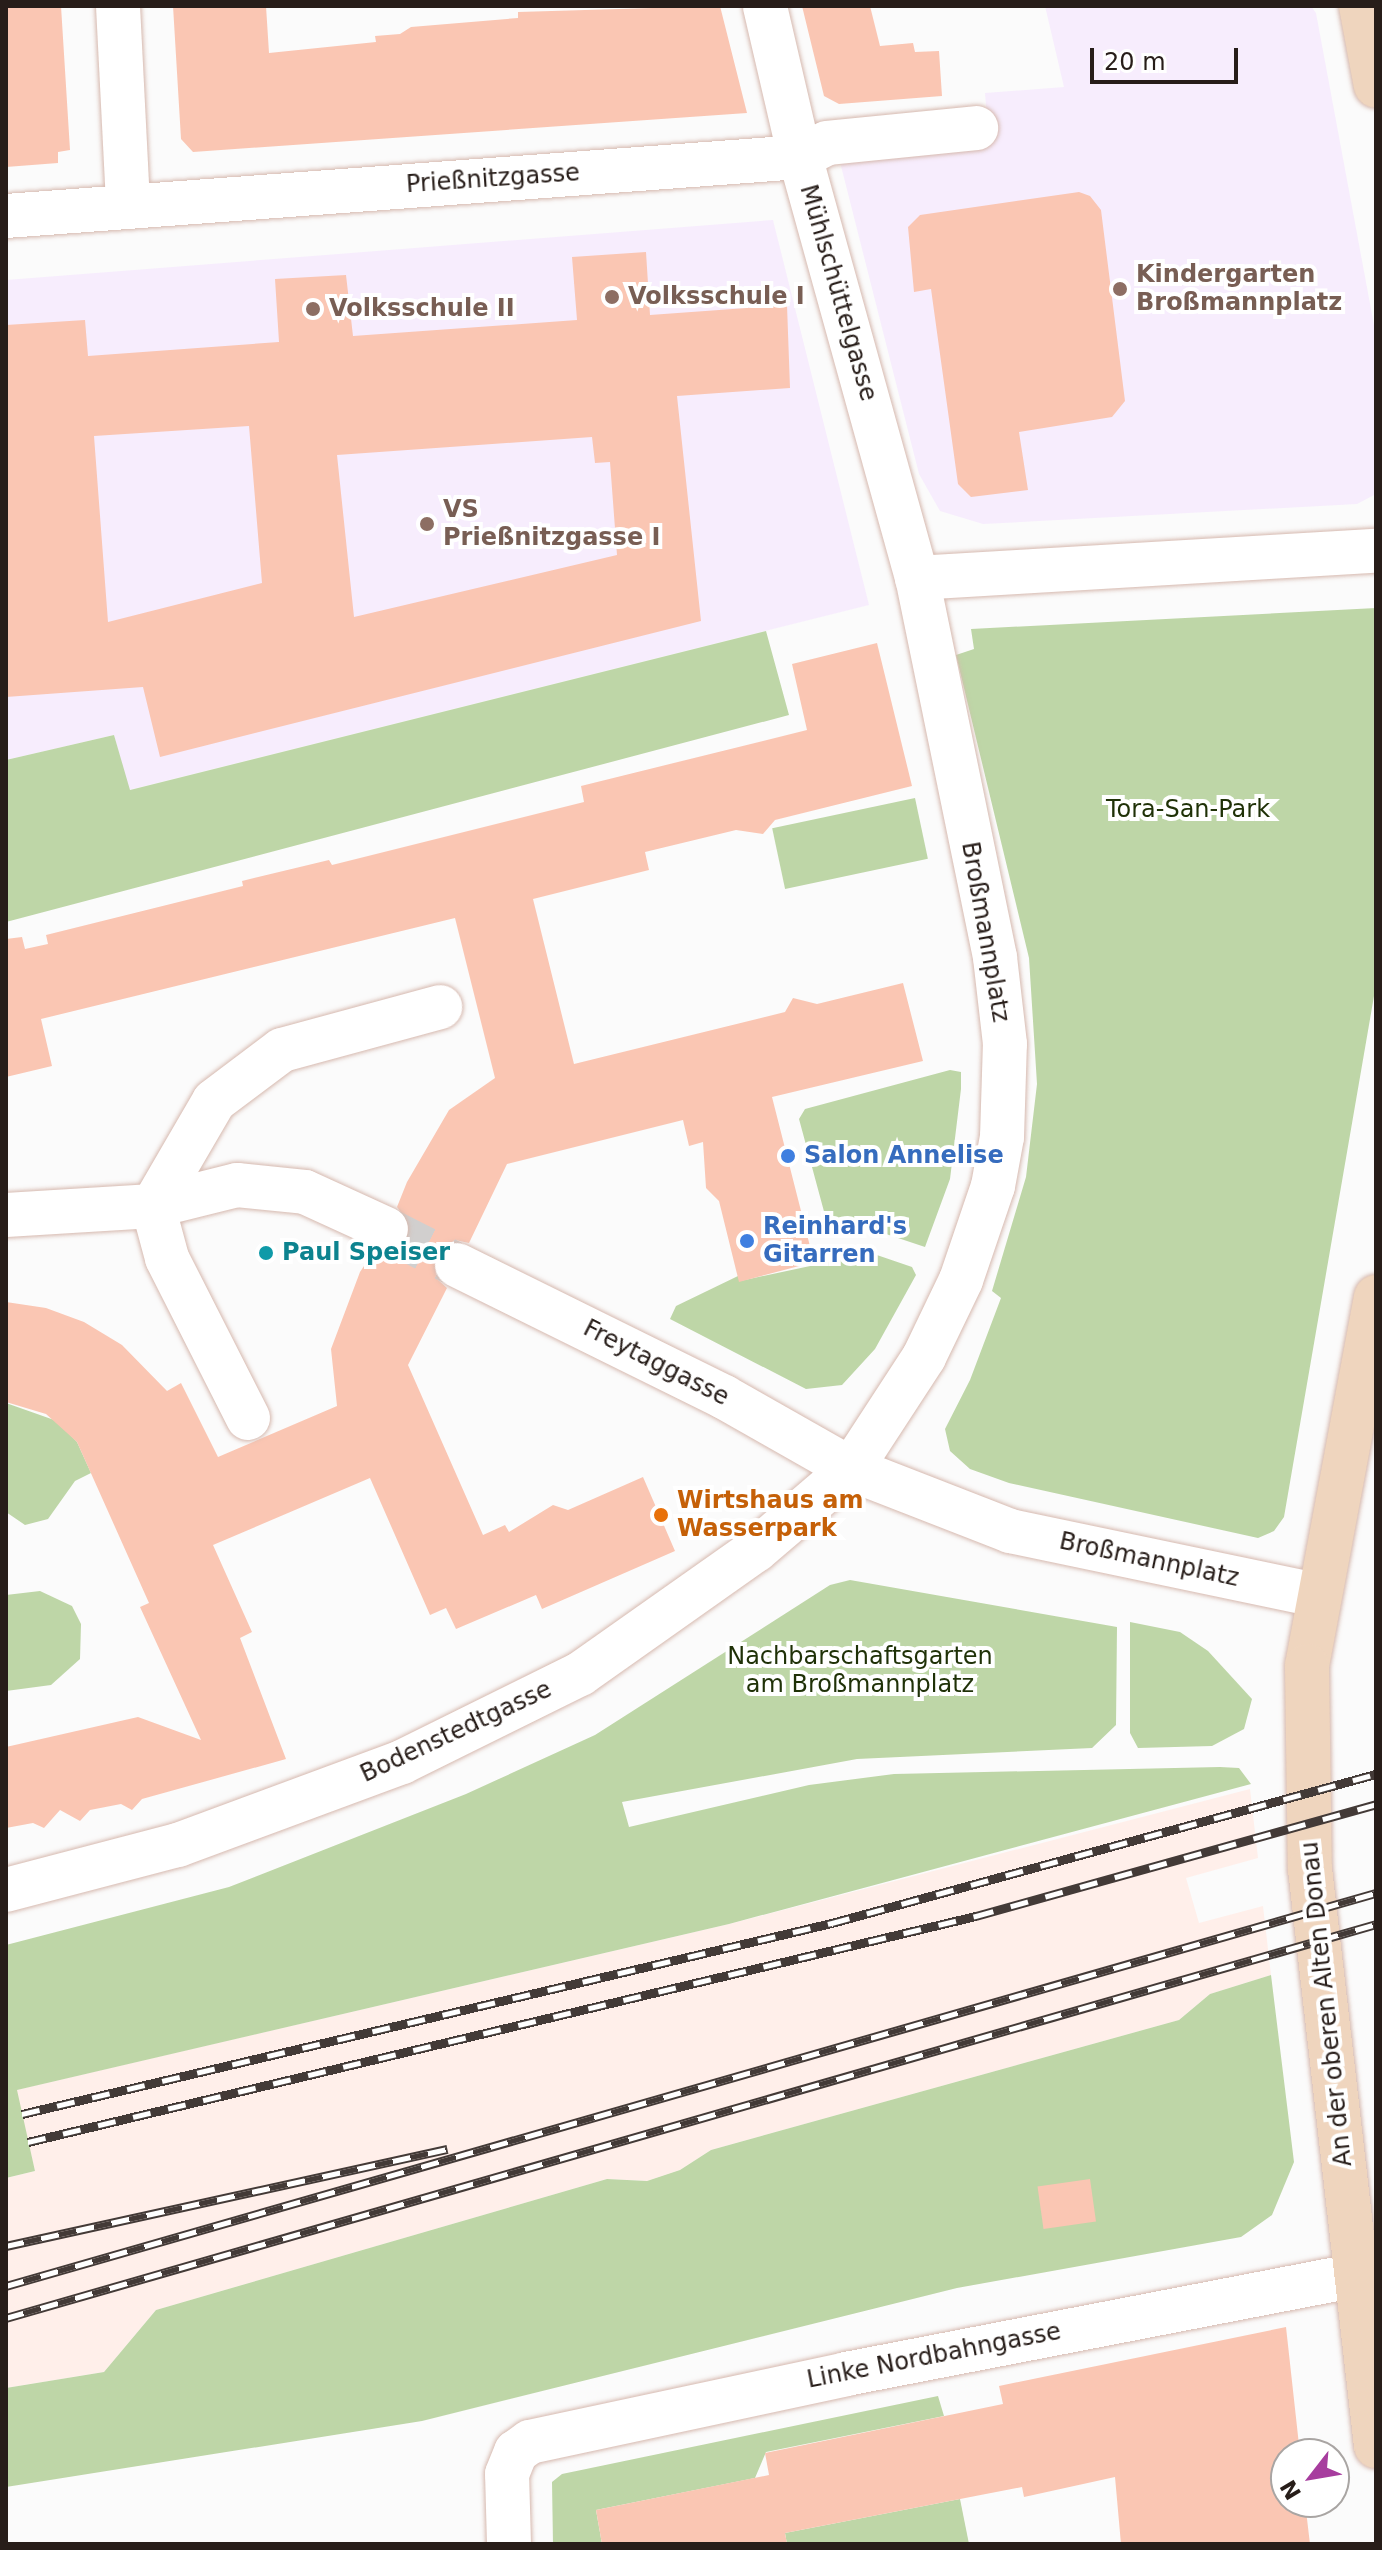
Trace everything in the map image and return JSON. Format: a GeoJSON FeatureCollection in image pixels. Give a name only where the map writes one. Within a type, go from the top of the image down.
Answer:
{"type":"FeatureCollection","features":[{"type":"Feature","properties":{"kind":"street"},"geometry":{"type":"LineString","coordinates":[[118,6],[128,205]]}},
{"type":"Feature","properties":{"kind":"street","name":"Mühlschüttelgasse"},"geometry":{"type":"LineString","coordinates":[[765,6],[800,157],[917,578]]}},
{"type":"Feature","properties":{"kind":"street"},"geometry":{"type":"LineString","coordinates":[[1361,6],[1376,86]]}},
{"type":"Feature","properties":{"kind":"street","name":"Prießnitzgasse"},"geometry":{"type":"LineString","coordinates":[[6,216],[800,157],[831,142],[976,128]]}},
{"type":"Feature","properties":{"kind":"street"},"geometry":{"type":"LineString","coordinates":[[917,578],[1376,551]]}},
{"type":"Feature","properties":{"kind":"street","name":"Broßmannplatz"},"geometry":{"type":"LineString","coordinates":[[917,578],[995,957],[1005,1090],[993,1186],[961,1280],[924,1357],[851,1469],[1010,1531],[1321,1579]]}},
{"type":"Feature","properties":{"kind":"street"},"geometry":{"type":"LineString","coordinates":[[248,1418],[167,1258],[153,1206],[214,1101],[282,1050],[440,1007]]}},
{"type":"Feature","properties":{"kind":"street"},"geometry":{"type":"LineString","coordinates":[[6,1215],[153,1206],[248,1186],[305,1192],[386,1229]]}},
{"type":"Feature","properties":{"kind":"street","name":"Freytaggasse"},"geometry":{"type":"LineString","coordinates":[[457,1265],[724,1397],[851,1469]]}},
{"type":"Feature","properties":{"kind":"street"},"geometry":{"type":"LineString","coordinates":[[1321,1579],[1376,1297]]}},
{"type":"Feature","properties":{"kind":"street","name":"Bodenstedtgasse"},"geometry":{"type":"LineString","coordinates":[[6,1890],[178,1845],[402,1762],[580,1674],[756,1550],[851,1469]]}},
{"type":"Feature","properties":{"kind":"street","name":"An der oberen Alten Donau"},"geometry":{"type":"LineString","coordinates":[[1321,1579],[1307,1666],[1310,1869],[1376,2446]]}},
{"type":"Feature","properties":{"kind":"street","name":"Linke Nordbahngasse"},"geometry":{"type":"LineString","coordinates":[[509,2544],[507,2474],[516,2452],[530,2442],[846,2374],[1357,2275]]}},
{"type":"Feature","properties":{"kind":"shaded area","name":"Kindergarten Broßmannplatz"},"geometry":{"type":"Polygon","coordinates":[[[1045,6],[1311,6],[1316,13],[1376,336],[1376,494],[1357,504],[983,524],[940,511],[919,474],[839,158],[989,144],[985,93],[1064,87],[1045,6]]]}},
{"type":"Feature","properties":{"kind":"shaded area","name":"VS Prießnitzgasse I"},"geometry":{"type":"Polygon","coordinates":[[[773,220],[869,605],[129,790],[114,735],[6,760],[6,280],[773,220]]]}},
{"type":"Feature","properties":{"kind":"shaded area"},"geometry":{"type":"Polygon","coordinates":[[[1250,1789],[1258,1858],[1186,1878],[1199,1923],[1263,1906],[1271,1975],[1210,1994],[1179,2020],[711,2150],[680,2170],[647,2181],[607,2179],[156,2310],[104,2372],[6,2388],[6,2178],[35,2171],[16,2090],[729,1924],[1250,1789]]]}},
{"type":"Feature","properties":{"kind":"green space","name":"Tora-San-Park"},"geometry":{"type":"Polygon","coordinates":[[[1376,608],[1374,996],[1284,1517],[1274,1531],[1258,1538],[1009,1483],[970,1469],[950,1451],[945,1429],[970,1380],[1001,1298],[992,1291],[1026,1177],[1037,1084],[1029,958],[956,655],[974,649],[971,629],[1376,608]]]}},
{"type":"Feature","properties":{"kind":"green space"},"geometry":{"type":"Polygon","coordinates":[[[766,631],[789,715],[6,922],[6,760],[114,735],[130,790],[766,631]]]}},
{"type":"Feature","properties":{"kind":"green space"},"geometry":{"type":"Polygon","coordinates":[[[915,798],[928,859],[785,889],[772,828],[915,798]]]}},
{"type":"Feature","properties":{"kind":"green space"},"geometry":{"type":"Polygon","coordinates":[[[950,1070],[961,1072],[961,1089],[950,1179],[925,1247],[865,1227],[829,1230],[799,1119],[805,1109],[950,1070]]]}},
{"type":"Feature","properties":{"kind":"green space"},"geometry":{"type":"Polygon","coordinates":[[[871,1253],[912,1267],[916,1275],[875,1349],[842,1385],[806,1389],[670,1319],[676,1306],[738,1276],[740,1281],[871,1253]]]}},
{"type":"Feature","properties":{"kind":"green space"},"geometry":{"type":"Polygon","coordinates":[[[6,1403],[57,1421],[77,1442],[91,1473],[75,1481],[48,1519],[25,1525],[6,1512],[6,1403]]]}},
{"type":"Feature","properties":{"kind":"green space","name":"Nachbarschaftsgarten am Broßmannplatz"},"geometry":{"type":"Polygon","coordinates":[[[850,1580],[1117,1627],[1116,1725],[1092,1748],[857,1759],[622,1802],[629,1827],[809,1785],[894,1774],[1220,1767],[1239,1768],[1251,1784],[729,1924],[17,2090],[35,2171],[6,2178],[6,1945],[229,1887],[466,1794],[595,1735],[830,1585],[850,1580]]]}},
{"type":"Feature","properties":{"kind":"green space"},"geometry":{"type":"Polygon","coordinates":[[[40,1591],[72,1606],[81,1624],[80,1659],[51,1685],[6,1691],[6,1595],[40,1591]]]}},
{"type":"Feature","properties":{"kind":"green space"},"geometry":{"type":"Polygon","coordinates":[[[1130,1622],[1180,1632],[1208,1651],[1252,1699],[1244,1729],[1212,1746],[1138,1748],[1130,1733],[1130,1622]]]}},
{"type":"Feature","properties":{"kind":"green space"},"geometry":{"type":"Polygon","coordinates":[[[1271,1975],[1294,2162],[1272,2215],[1241,2237],[957,2288],[422,2421],[6,2487],[6,2388],[104,2372],[156,2310],[607,2179],[647,2181],[680,2170],[711,2150],[1179,2020],[1210,1994],[1271,1975]]]}},
{"type":"Feature","properties":{"kind":"green space"},"geometry":{"type":"Polygon","coordinates":[[[938,2396],[944,2416],[766,2452],[755,2478],[596,2510],[602,2544],[553,2544],[552,2482],[562,2474],[938,2396]]]}},
{"type":"Feature","properties":{"kind":"green space"},"geometry":{"type":"Polygon","coordinates":[[[960,2499],[969,2544],[787,2544],[785,2533],[960,2499]]]}},
{"type":"Feature","properties":{"kind":"building"},"geometry":{"type":"Polygon","coordinates":[[[6,6],[61,6],[70,150],[58,152],[58,163],[6,167],[6,6]]]}},
{"type":"Feature","properties":{"kind":"building"},"geometry":{"type":"Polygon","coordinates":[[[173,6],[266,6],[269,53],[376,42],[375,36],[400,34],[411,27],[518,18],[518,12],[720,6],[747,113],[193,152],[181,139],[173,6]]]}},
{"type":"Feature","properties":{"kind":"building"},"geometry":{"type":"Polygon","coordinates":[[[802,6],[870,6],[880,46],[913,43],[915,52],[939,51],[942,96],[839,104],[824,96],[802,6]]]}},
{"type":"Feature","properties":{"kind":"building"},"geometry":{"type":"Polygon","coordinates":[[[1079,192],[1090,196],[1101,210],[1125,401],[1112,417],[1019,432],[1028,490],[971,497],[958,484],[931,289],[914,292],[908,227],[920,215],[1079,192]]]}},
{"type":"Feature","properties":{"kind":"building"},"geometry":{"type":"Polygon","coordinates":[[[646,252],[650,315],[787,305],[790,388],[677,396],[701,621],[160,757],[143,687],[6,697],[6,325],[85,320],[88,356],[279,342],[275,279],[346,275],[353,336],[577,320],[572,257],[646,252]],[[249,426],[94,436],[108,622],[262,583],[249,426]],[[592,437],[337,455],[354,617],[617,555],[610,462],[595,463],[592,437]]]}},
{"type":"Feature","properties":{"kind":"building"},"geometry":{"type":"Polygon","coordinates":[[[877,643],[912,786],[775,820],[763,834],[736,830],[645,852],[649,870],[533,899],[574,1064],[785,1012],[793,998],[817,1004],[903,983],[923,1061],[772,1097],[814,1262],[739,1282],[719,1201],[706,1188],[703,1142],[689,1146],[683,1120],[507,1164],[469,1243],[455,1240],[435,1253],[436,1278],[447,1288],[408,1365],[483,1535],[505,1525],[509,1532],[553,1505],[568,1510],[643,1477],[675,1551],[542,1609],[536,1595],[456,1629],[446,1608],[430,1615],[370,1478],[213,1545],[252,1632],[240,1638],[286,1759],[142,1799],[132,1810],[121,1804],[90,1810],[80,1821],[60,1810],[44,1828],[33,1823],[6,1828],[6,1747],[138,1717],[201,1740],[140,1607],[149,1603],[77,1442],[46,1414],[6,1402],[6,1302],[46,1308],[84,1322],[122,1345],[167,1391],[181,1383],[218,1457],[337,1406],[331,1349],[360,1272],[374,1251],[389,1254],[408,1240],[411,1226],[397,1207],[407,1182],[449,1110],[495,1078],[455,918],[41,1019],[52,1066],[6,1077],[6,939],[22,937],[25,949],[48,944],[46,935],[243,886],[242,881],[329,860],[332,865],[584,802],[581,786],[807,730],[792,664],[877,643]]]}},
{"type":"Feature","properties":{"kind":"building"},"geometry":{"type":"Polygon","coordinates":[[[1090,2179],[1096,2222],[1044,2229],[1038,2186],[1090,2179]]]}},
{"type":"Feature","properties":{"kind":"building"},"geometry":{"type":"Polygon","coordinates":[[[1286,2327],[1298,2438],[1270,2438],[1270,2518],[1307,2518],[1310,2544],[1121,2544],[1115,2477],[1024,2497],[1022,2487],[785,2533],[787,2544],[602,2544],[596,2510],[769,2475],[765,2453],[1003,2404],[999,2386],[1286,2327]]]}},
{"type":"Feature","properties":{"kind":"tunnel"},"geometry":{"type":"LineString","coordinates":[[386,1229],[457,1265]]}},
{"type":"Feature","properties":{"kind":"railway"},"geometry":{"type":"LineString","coordinates":[[22,2114],[832,1923],[1376,1774]]}},
{"type":"Feature","properties":{"kind":"railway"},"geometry":{"type":"LineString","coordinates":[[28,2142],[976,1916],[1376,1804]]}},
{"type":"Feature","properties":{"kind":"railway"},"geometry":{"type":"LineString","coordinates":[[6,2286],[1376,1893]]}},
{"type":"Feature","properties":{"kind":"railway"},"geometry":{"type":"LineString","coordinates":[[6,2318],[1376,1924]]}},
{"type":"Feature","properties":{"kind":"railway"},"geometry":{"type":"LineString","coordinates":[[6,2246],[447,2149]]}},
{"type":"Feature","properties":{"kind":"place","name":"Kindergarten Broßmannplatz"},"geometry":{"type":"Point","coordinates":[1120,289]}},
{"type":"Feature","properties":{"kind":"place","name":"Volksschule I"},"geometry":{"type":"Point","coordinates":[612,297]}},
{"type":"Feature","properties":{"kind":"place","name":"Volksschule II"},"geometry":{"type":"Point","coordinates":[313,309]}},
{"type":"Feature","properties":{"kind":"place","name":"VS Prießnitzgasse I"},"geometry":{"type":"Point","coordinates":[427,524]}},
{"type":"Feature","properties":{"kind":"place","name":"Salon Annelise"},"geometry":{"type":"Point","coordinates":[788,1156]}},
{"type":"Feature","properties":{"kind":"place","name":"Reinhard's Gitarren"},"geometry":{"type":"Point","coordinates":[747,1241]}},
{"type":"Feature","properties":{"kind":"place","name":"Paul Speiser"},"geometry":{"type":"Point","coordinates":[266,1253]}},
{"type":"Feature","properties":{"kind":"place","name":"Wirtshaus am Wasserpark"},"geometry":{"type":"Point","coordinates":[661,1515]}}]}
